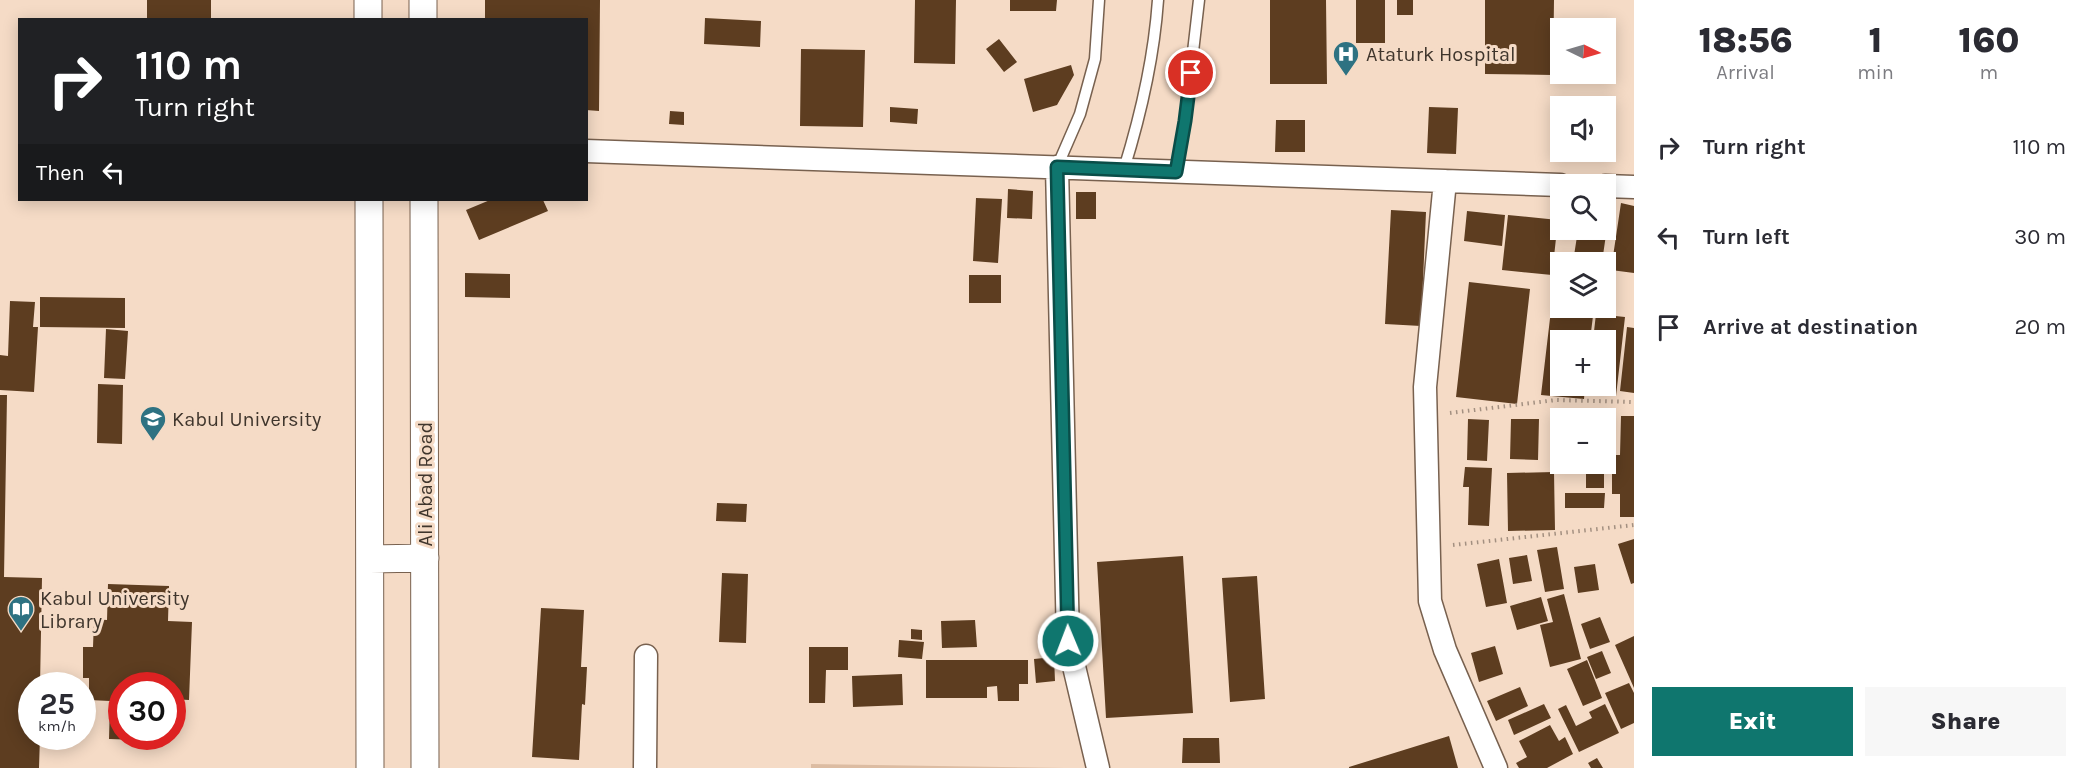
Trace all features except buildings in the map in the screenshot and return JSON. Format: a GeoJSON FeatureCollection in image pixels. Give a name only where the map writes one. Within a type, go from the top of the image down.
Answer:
{"type":"FeatureCollection","features":[{"type":"Feature","properties":{"kind":"street"},"geometry":{"type":"LineString","coordinates":[[368,0],[368,18]]}},
{"type":"Feature","properties":{"kind":"street"},"geometry":{"type":"LineString","coordinates":[[423,0],[423,18]]}},
{"type":"Feature","properties":{"kind":"street"},"geometry":{"type":"LineString","coordinates":[[588,151],[1550,185]]}},
{"type":"Feature","properties":{"kind":"street"},"geometry":{"type":"LineString","coordinates":[[1057,167],[1068,641],[1098,768]]}},
{"type":"Feature","properties":{"kind":"street"},"geometry":{"type":"LineString","coordinates":[[1445,181],[1425,387],[1430,601],[1455,675],[1496,768]]}},
{"type":"Feature","properties":{"kind":"street"},"geometry":{"type":"LineString","coordinates":[[1616,186],[1634,187]]}},
{"type":"Feature","properties":{"kind":"street"},"geometry":{"type":"LineString","coordinates":[[369,201],[370,768]]}},
{"type":"Feature","properties":{"kind":"street","name":"Ali Abad Road"},"geometry":{"type":"LineString","coordinates":[[424,201],[425,768]]}},
{"type":"Feature","properties":{"kind":"street"},"geometry":{"type":"LineString","coordinates":[[370,559],[425,558]]}},
{"type":"Feature","properties":{"kind":"street"},"geometry":{"type":"LineString","coordinates":[[645,768],[646,656]]}},
{"type":"Feature","properties":{"kind":"lane"},"geometry":{"type":"LineString","coordinates":[[1057,167],[1080,114],[1095,59],[1099,0]]}},
{"type":"Feature","properties":{"kind":"lane"},"geometry":{"type":"LineString","coordinates":[[1124,170],[1149,74],[1158,0]]}},
{"type":"Feature","properties":{"kind":"lane"},"geometry":{"type":"LineString","coordinates":[[1176,172],[1185,121],[1199,0]]}},
{"type":"Feature","properties":{"kind":"path"},"geometry":{"type":"LineString","coordinates":[[1426,416],[1556,400],[1634,402]]}},
{"type":"Feature","properties":{"kind":"path"},"geometry":{"type":"LineString","coordinates":[[1429,548],[1634,525]]}},
{"type":"Feature","properties":{"kind":"shaded area"},"geometry":{"type":"Polygon","coordinates":[[[811,764],[1065,768],[811,768],[811,764]]]}},
{"type":"Feature","properties":{"kind":"place","name":"Ataturk Hospital"},"geometry":{"type":"Point","coordinates":[1346,77]}},
{"type":"Feature","properties":{"kind":"place","name":"Kabul University"},"geometry":{"type":"Point","coordinates":[153,442]}},
{"type":"Feature","properties":{"kind":"place","name":"Kabul University Library"},"geometry":{"type":"Point","coordinates":[21,632]}},
{"type":"Feature","properties":{"kind":"route"},"geometry":{"type":"LineString","coordinates":[[1068,641],[1057,167],[1176,172],[1191,73]]}}]}
